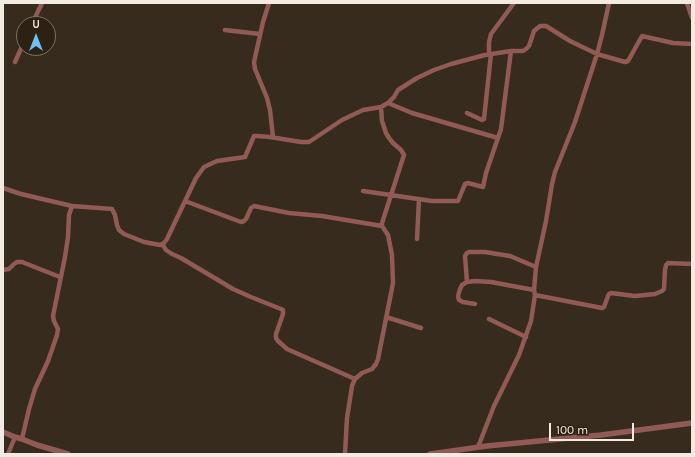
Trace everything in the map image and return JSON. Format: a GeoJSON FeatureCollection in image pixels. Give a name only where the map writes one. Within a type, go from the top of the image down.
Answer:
{"type":"FeatureCollection","features":[{"type":"Feature","properties":{"kind":"street"},"geometry":{"type":"LineString","coordinates":[[36,16],[42,3]]}},
{"type":"Feature","properties":{"kind":"street"},"geometry":{"type":"LineString","coordinates":[[270,3],[263,22],[254,62],[255,69],[267,98],[273,137]]}},
{"type":"Feature","properties":{"kind":"street"},"geometry":{"type":"LineString","coordinates":[[466,113],[482,120],[484,119],[490,54],[489,42],[491,34],[514,3]]}},
{"type":"Feature","properties":{"kind":"street"},"geometry":{"type":"LineString","coordinates":[[478,447],[494,406],[519,355],[532,321],[536,267],[552,184],[555,172],[576,122],[602,35],[609,3]]}},
{"type":"Feature","properties":{"kind":"street"},"geometry":{"type":"LineString","coordinates":[[687,3],[692,18]]}},
{"type":"Feature","properties":{"kind":"street"},"geometry":{"type":"LineString","coordinates":[[3,188],[21,194],[72,206],[112,209],[117,225],[124,234],[144,242],[157,245],[162,244],[167,239],[196,178],[204,167],[217,160],[245,157],[254,136],[309,142],[349,116],[363,110],[381,107],[388,103],[398,90],[417,78],[434,70],[490,54],[523,51],[529,46],[536,28],[546,26],[570,41],[596,54],[627,62],[642,36],[673,43],[692,44]]}},
{"type":"Feature","properties":{"kind":"street"},"geometry":{"type":"LineString","coordinates":[[225,30],[260,34]]}},
{"type":"Feature","properties":{"kind":"street"},"geometry":{"type":"LineString","coordinates":[[363,191],[432,201],[458,201],[465,184],[468,183],[482,187],[501,129],[511,51]]}},
{"type":"Feature","properties":{"kind":"street"},"geometry":{"type":"LineString","coordinates":[[15,62],[18,56]]}},
{"type":"Feature","properties":{"kind":"street"},"geometry":{"type":"LineString","coordinates":[[388,103],[412,113],[498,138]]}},
{"type":"Feature","properties":{"kind":"street"},"geometry":{"type":"LineString","coordinates":[[381,107],[382,121],[386,133],[404,155],[382,226]]}},
{"type":"Feature","properties":{"kind":"street"},"geometry":{"type":"LineString","coordinates":[[417,239],[419,199]]}},
{"type":"Feature","properties":{"kind":"street"},"geometry":{"type":"LineString","coordinates":[[185,201],[241,222],[246,219],[250,208],[254,206],[289,213],[322,216],[382,226],[388,235],[392,255],[393,283],[378,359],[372,369],[362,373],[355,379],[352,386],[347,418],[345,454]]}},
{"type":"Feature","properties":{"kind":"street"},"geometry":{"type":"LineString","coordinates":[[22,438],[35,389],[48,361],[57,335],[58,330],[53,316],[65,257],[69,215],[72,206]]}},
{"type":"Feature","properties":{"kind":"street"},"geometry":{"type":"LineString","coordinates":[[162,244],[166,250],[172,254],[233,289],[281,308],[283,310],[283,314],[276,334],[278,341],[287,349],[355,379]]}},
{"type":"Feature","properties":{"kind":"street"},"geometry":{"type":"LineString","coordinates":[[467,282],[465,256],[469,252],[484,252],[510,256],[536,267]]}},
{"type":"Feature","properties":{"kind":"street"},"geometry":{"type":"LineString","coordinates":[[3,270],[9,269],[17,262],[22,262],[60,277]]}},
{"type":"Feature","properties":{"kind":"street"},"geometry":{"type":"LineString","coordinates":[[475,304],[459,300],[458,296],[460,289],[462,285],[467,282],[492,282],[602,308],[604,307],[609,294],[611,293],[635,296],[655,294],[662,291],[664,288],[665,270],[668,263],[692,264]]}},
{"type":"Feature","properties":{"kind":"street"},"geometry":{"type":"LineString","coordinates":[[386,317],[421,328]]}},
{"type":"Feature","properties":{"kind":"street"},"geometry":{"type":"LineString","coordinates":[[489,319],[526,338]]}},
{"type":"Feature","properties":{"kind":"street"},"geometry":{"type":"LineString","coordinates":[[430,454],[478,447],[601,435],[692,423]]}},
{"type":"Feature","properties":{"kind":"street"},"geometry":{"type":"LineString","coordinates":[[3,432],[68,454]]}},
{"type":"Feature","properties":{"kind":"street"},"geometry":{"type":"LineString","coordinates":[[8,454],[15,437]]}}]}
